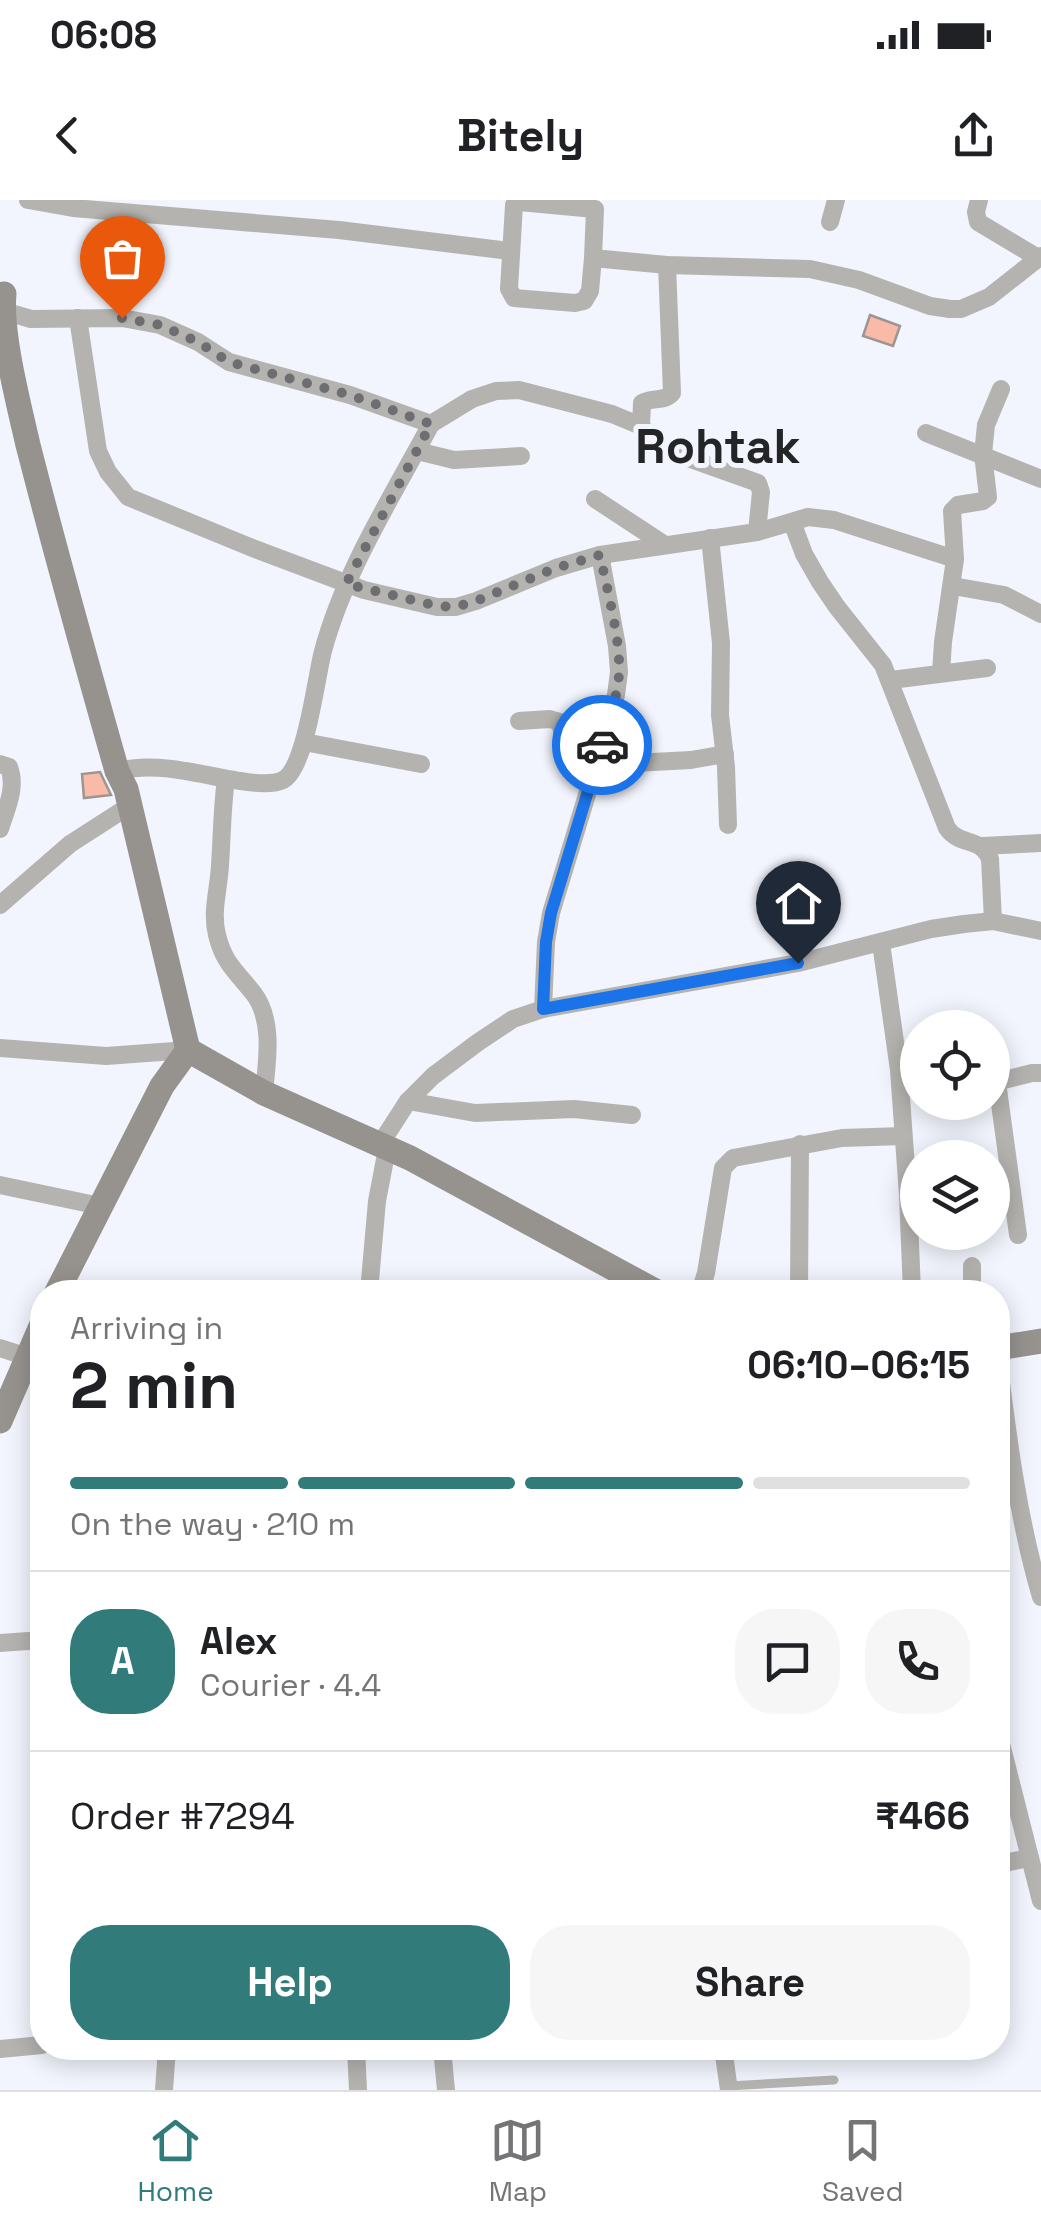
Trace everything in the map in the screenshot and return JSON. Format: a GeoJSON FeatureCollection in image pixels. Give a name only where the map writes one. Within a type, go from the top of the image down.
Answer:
{"type":"FeatureCollection","features":[{"type":"Feature","properties":{"kind":"street"},"geometry":{"type":"LineString","coordinates":[[28,200],[73,208],[339,230],[510,250]]}},
{"type":"Feature","properties":{"kind":"street"},"geometry":{"type":"LineString","coordinates":[[830,222],[836,200]]}},
{"type":"Feature","properties":{"kind":"street"},"geometry":{"type":"LineString","coordinates":[[593,258],[666,265],[810,269],[859,280],[930,306],[961,308],[989,297],[1040,256],[978,222],[979,200]]}},
{"type":"Feature","properties":{"kind":"street"},"geometry":{"type":"LineString","coordinates":[[516,202],[595,204],[590,292],[584,301],[514,298],[510,289],[510,250],[516,202]]}},
{"type":"Feature","properties":{"kind":"street"},"geometry":{"type":"LineString","coordinates":[[641,426],[642,403],[672,393],[666,265]]}},
{"type":"Feature","properties":{"kind":"street"},"geometry":{"type":"LineString","coordinates":[[62,1280],[162,1086],[188,1050],[58,505],[8,313],[122,318],[160,325],[229,362],[350,395],[431,424]]}},
{"type":"Feature","properties":{"kind":"street"},"geometry":{"type":"LineString","coordinates":[[78,318],[98,452],[128,497],[346,584],[456,607],[600,555],[757,532],[808,517],[834,520],[955,559]]}},
{"type":"Feature","properties":{"kind":"street"},"geometry":{"type":"LineString","coordinates":[[940,673],[953,586],[954,507],[983,501],[988,496],[986,425],[1001,389]]}},
{"type":"Feature","properties":{"kind":"street"},"geometry":{"type":"LineString","coordinates":[[0,905],[70,844],[125,784],[182,770],[226,779],[278,782],[288,778],[304,742],[324,650],[346,584],[431,424],[472,399],[520,390],[612,414],[641,426],[657,446],[758,483],[761,492],[757,532]]}},
{"type":"Feature","properties":{"kind":"street"},"geometry":{"type":"LineString","coordinates":[[926,432],[1041,478]]}},
{"type":"Feature","properties":{"kind":"street"},"geometry":{"type":"LineString","coordinates":[[416,451],[454,460],[521,456]]}},
{"type":"Feature","properties":{"kind":"street"},"geometry":{"type":"LineString","coordinates":[[595,499],[665,545]]}},
{"type":"Feature","properties":{"kind":"street"},"geometry":{"type":"LineString","coordinates":[[792,522],[820,582],[883,665],[952,836],[982,846],[1041,843]]}},
{"type":"Feature","properties":{"kind":"street"},"geometry":{"type":"LineString","coordinates":[[710,538],[721,643],[720,715],[728,824]]}},
{"type":"Feature","properties":{"kind":"street"},"geometry":{"type":"LineString","coordinates":[[543,1009],[551,913],[616,695],[619,672],[600,555]]}},
{"type":"Feature","properties":{"kind":"street"},"geometry":{"type":"LineString","coordinates":[[953,586],[1004,594],[1041,614]]}},
{"type":"Feature","properties":{"kind":"street"},"geometry":{"type":"LineString","coordinates":[[890,680],[986,668]]}},
{"type":"Feature","properties":{"kind":"street"},"geometry":{"type":"LineString","coordinates":[[519,722],[560,722],[567,742],[603,740]]}},
{"type":"Feature","properties":{"kind":"street"},"geometry":{"type":"LineString","coordinates":[[304,742],[421,764]]}},
{"type":"Feature","properties":{"kind":"street"},"geometry":{"type":"LineString","coordinates":[[596,765],[691,760],[724,754]]}},
{"type":"Feature","properties":{"kind":"street"},"geometry":{"type":"LineString","coordinates":[[0,764],[10,767],[13,788],[0,830]]}},
{"type":"Feature","properties":{"kind":"street"},"geometry":{"type":"LineString","coordinates":[[226,779],[215,929],[225,961],[262,1010],[268,1051],[264,1093]]}},
{"type":"Feature","properties":{"kind":"street"},"geometry":{"type":"LineString","coordinates":[[982,846],[990,859],[993,921]]}},
{"type":"Feature","properties":{"kind":"street"},"geometry":{"type":"LineString","coordinates":[[370,1280],[383,1147],[408,1101],[433,1076],[513,1020],[543,1009],[798,963],[931,929],[993,921],[1041,931]]}},
{"type":"Feature","properties":{"kind":"street"},"geometry":{"type":"LineString","coordinates":[[880,943],[900,1049]]}},
{"type":"Feature","properties":{"kind":"street"},"geometry":{"type":"LineString","coordinates":[[0,1048],[106,1056],[188,1050],[264,1093],[410,1158],[632,1280]]}},
{"type":"Feature","properties":{"kind":"street"},"geometry":{"type":"LineString","coordinates":[[1010,1080],[1041,1073]]}},
{"type":"Feature","properties":{"kind":"street"},"geometry":{"type":"LineString","coordinates":[[408,1101],[475,1113],[574,1108],[632,1115]]}},
{"type":"Feature","properties":{"kind":"street"},"geometry":{"type":"LineString","coordinates":[[906,1120],[911,1280]]}},
{"type":"Feature","properties":{"kind":"street"},"geometry":{"type":"LineString","coordinates":[[1001,1120],[1018,1235]]}},
{"type":"Feature","properties":{"kind":"street"},"geometry":{"type":"LineString","coordinates":[[704,1280],[726,1162],[800,1144],[860,1136],[904,1136]]}},
{"type":"Feature","properties":{"kind":"street"},"geometry":{"type":"LineString","coordinates":[[799,1280],[800,1144]]}},
{"type":"Feature","properties":{"kind":"street"},"geometry":{"type":"LineString","coordinates":[[0,1185],[100,1206]]}},
{"type":"Feature","properties":{"kind":"street"},"geometry":{"type":"LineString","coordinates":[[972,1266],[972,1280]]}},
{"type":"Feature","properties":{"kind":"street"},"geometry":{"type":"LineString","coordinates":[[1010,1346],[1041,1341]]}},
{"type":"Feature","properties":{"kind":"street"},"geometry":{"type":"LineString","coordinates":[[0,1348],[28,1357]]}},
{"type":"Feature","properties":{"kind":"street"},"geometry":{"type":"LineString","coordinates":[[0,1421],[30,1352]]}},
{"type":"Feature","properties":{"kind":"street"},"geometry":{"type":"LineString","coordinates":[[1010,1454],[1023,1533],[1041,1597]]}},
{"type":"Feature","properties":{"kind":"street"},"geometry":{"type":"LineString","coordinates":[[0,1643],[30,1641]]}},
{"type":"Feature","properties":{"kind":"street"},"geometry":{"type":"LineString","coordinates":[[1010,1779],[1041,1900]]}},
{"type":"Feature","properties":{"kind":"street"},"geometry":{"type":"LineString","coordinates":[[1010,1862],[1030,1858]]}},
{"type":"Feature","properties":{"kind":"street"},"geometry":{"type":"LineString","coordinates":[[0,2048],[30,2047]]}},
{"type":"Feature","properties":{"kind":"street"},"geometry":{"type":"LineString","coordinates":[[164,2090],[166,2060]]}},
{"type":"Feature","properties":{"kind":"street"},"geometry":{"type":"LineString","coordinates":[[357,2060],[358,2090]]}},
{"type":"Feature","properties":{"kind":"street"},"geometry":{"type":"LineString","coordinates":[[443,2060],[446,2090]]}},
{"type":"Feature","properties":{"kind":"street"},"geometry":{"type":"LineString","coordinates":[[724,2060],[728,2088]]}},
{"type":"Feature","properties":{"kind":"lane"},"geometry":{"type":"LineString","coordinates":[[728,2088],[834,2080]]}},
{"type":"Feature","properties":{"kind":"building"},"geometry":{"type":"Polygon","coordinates":[[[870,315],[900,326],[893,346],[863,336],[870,315]]]}},
{"type":"Feature","properties":{"kind":"building"},"geometry":{"type":"Polygon","coordinates":[[[100,772],[111,795],[84,798],[82,774],[100,772]]]}},
{"type":"Feature","properties":{"kind":"way so far"},"geometry":{"type":"LineString","coordinates":[[122,318],[160,325],[229,362],[350,395],[431,424],[346,584],[456,607],[600,555],[619,672],[602,745]]}},
{"type":"Feature","properties":{"kind":"district","name":"Rohtak"},"geometry":{"type":"Point","coordinates":[718,446]}},
{"type":"Feature","properties":{"kind":"route"},"geometry":{"type":"LineString","coordinates":[[602,745],[551,913],[543,1009],[798,963]]}}]}
